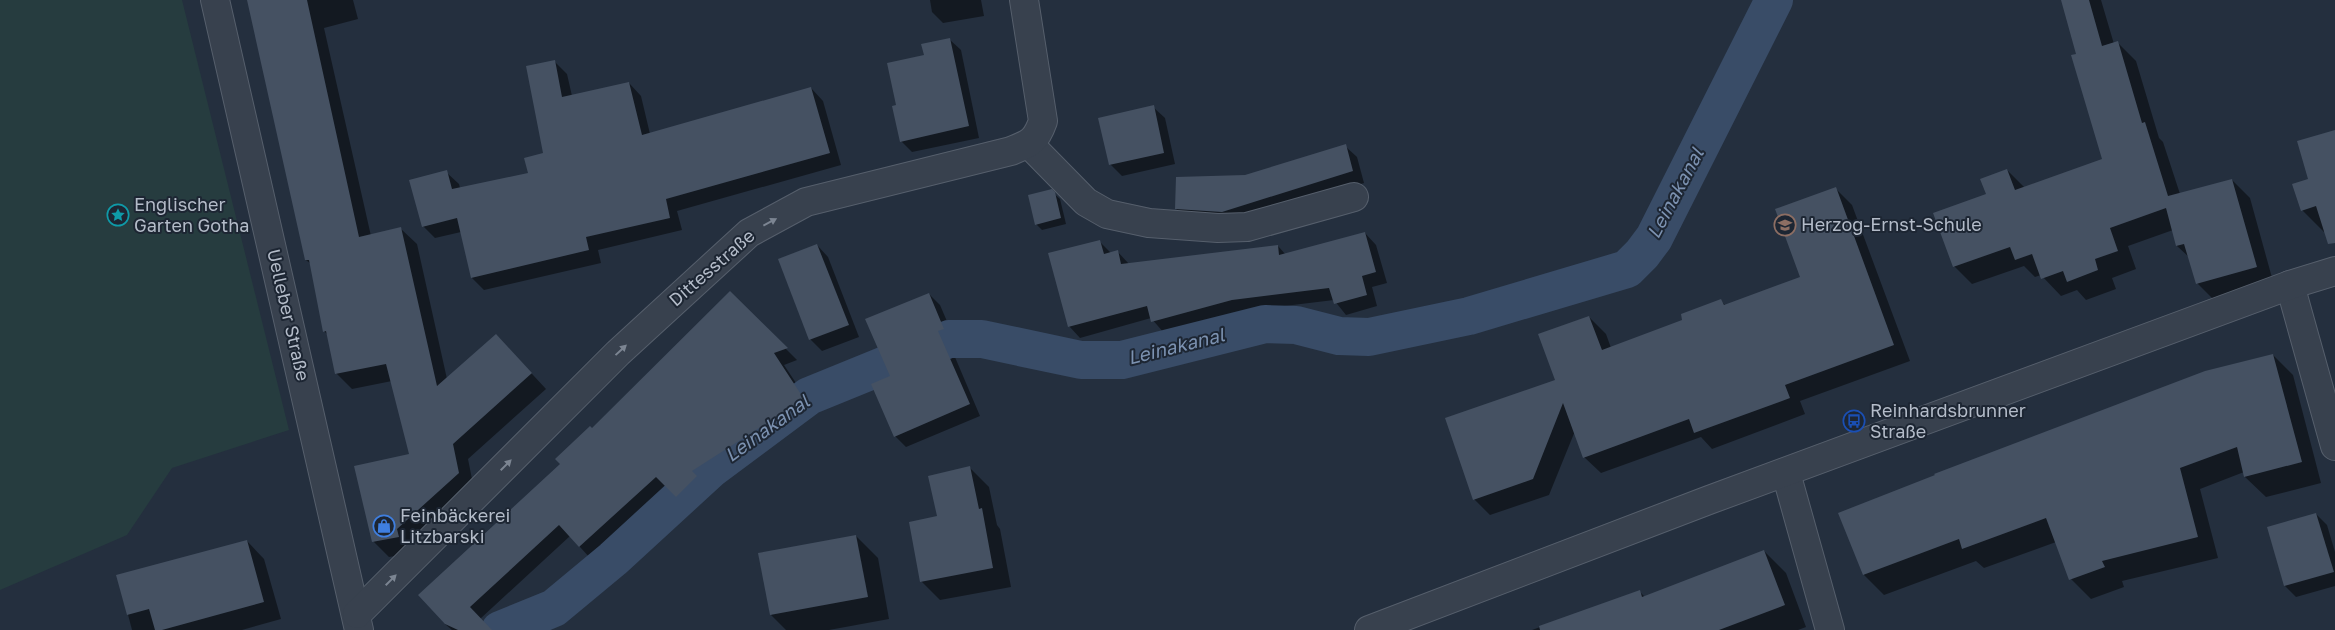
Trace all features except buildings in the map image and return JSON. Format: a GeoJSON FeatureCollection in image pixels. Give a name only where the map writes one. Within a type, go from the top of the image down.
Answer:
{"type":"FeatureCollection","features":[{"type":"Feature","properties":{"kind":"street","name":"Uelleber Straße"},"geometry":{"type":"LineString","coordinates":[[216,0],[358,622]]}},
{"type":"Feature","properties":{"kind":"street"},"geometry":{"type":"LineString","coordinates":[[1024,0],[1043,121],[1038,136],[1029,144],[1086,202],[1107,214],[1149,223],[1218,228],[1247,227],[1354,197]]}},
{"type":"Feature","properties":{"kind":"street","name":"Dittesstraße"},"geometry":{"type":"LineString","coordinates":[[358,622],[618,353],[749,233],[806,202],[1011,151],[1029,144]]}},
{"type":"Feature","properties":{"kind":"street"},"geometry":{"type":"LineString","coordinates":[[1369,630],[2290,285],[2335,271]]}},
{"type":"Feature","properties":{"kind":"street"},"geometry":{"type":"LineString","coordinates":[[2290,285],[2335,446]]}},
{"type":"Feature","properties":{"kind":"street"},"geometry":{"type":"LineString","coordinates":[[1786,473],[1830,630]]}},
{"type":"Feature","properties":{"kind":"green space","name":"Englischer Garten Gotha"},"geometry":{"type":"Polygon","coordinates":[[[0,0],[182,0],[289,430],[172,468],[127,535],[0,590],[0,0]]]}},
{"type":"Feature","properties":{"kind":"waterway","name":"Leinakanal"},"geometry":{"type":"LineString","coordinates":[[500,630],[554,608],[613,559],[711,469],[809,396],[949,339],[982,339],[1081,360],[1122,360],[1265,324],[1296,325],[1339,336],[1369,337],[1469,316],[1627,269],[1654,238],[1774,0]]}},
{"type":"Feature","properties":{"kind":"place","name":"Englischer Garten Gotha"},"geometry":{"type":"Point","coordinates":[118,215]}},
{"type":"Feature","properties":{"kind":"place","name":"Herzog-Ernst-Schule"},"geometry":{"type":"Point","coordinates":[1785,225]}},
{"type":"Feature","properties":{"kind":"place","name":"Reinhardsbrunner Straße"},"geometry":{"type":"Point","coordinates":[1854,421]}},
{"type":"Feature","properties":{"kind":"place","name":"Feinbäckerei Litzbarski"},"geometry":{"type":"Point","coordinates":[384,526]}}]}
